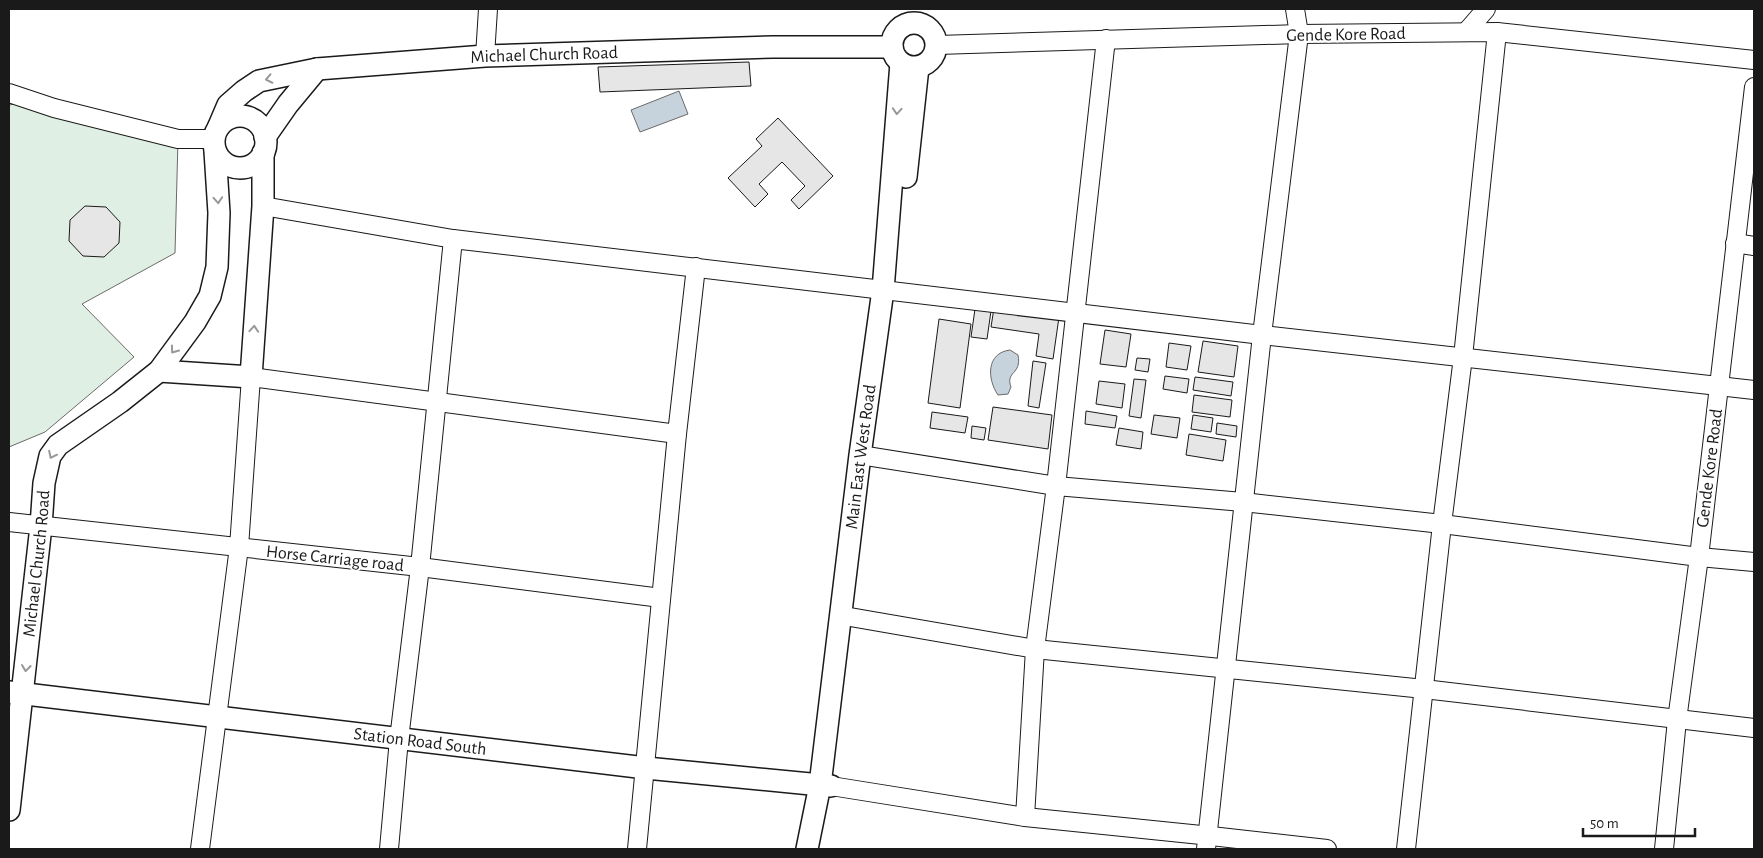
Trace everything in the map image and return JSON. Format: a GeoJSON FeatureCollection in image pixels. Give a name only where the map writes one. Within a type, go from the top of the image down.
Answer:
{"type":"FeatureCollection","features":[{"type":"Feature","properties":{"kind":"main road"},"geometry":{"type":"LineString","coordinates":[[916,17],[933,33],[937,45],[929,62],[903,59],[896,33],[916,17]]}},
{"type":"Feature","properties":{"kind":"main road","name":"Michael Church Road"},"geometry":{"type":"LineString","coordinates":[[9,810],[16,693],[41,526],[44,483],[50,456],[58,445],[120,402],[159,371],[195,322],[210,296],[217,267],[219,213],[216,139],[228,105],[244,91],[259,81],[316,69],[485,56],[773,47],[903,59]]}},
{"type":"Feature","properties":{"kind":"main road","name":"Main East West Road"},"geometry":{"type":"LineString","coordinates":[[822,849],[826,785],[865,456],[888,291],[903,59]]}},
{"type":"Feature","properties":{"kind":"main road"},"geometry":{"type":"LineString","coordinates":[[159,371],[251,377],[263,206],[264,145],[260,126],[254,120],[247,117],[234,116],[226,119],[216,139],[222,162],[237,168],[253,164],[264,145],[288,104],[316,69]]}},
{"type":"Feature","properties":{"kind":"main road","name":"Main East West Road"},"geometry":{"type":"LineString","coordinates":[[807,849],[826,785],[850,617],[865,456]]}},
{"type":"Feature","properties":{"kind":"main road","name":"Station Road South"},"geometry":{"type":"LineString","coordinates":[[16,693],[646,768],[826,785]]}},
{"type":"Feature","properties":{"kind":"street"},"geometry":{"type":"LineString","coordinates":[[485,56],[488,9]]}},
{"type":"Feature","properties":{"kind":"street"},"geometry":{"type":"LineString","coordinates":[[1206,842],[1262,335],[1299,34],[1296,9]]}},
{"type":"Feature","properties":{"kind":"street"},"geometry":{"type":"LineString","coordinates":[[1466,32],[1486,9]]}},
{"type":"Feature","properties":{"kind":"street"},"geometry":{"type":"LineString","coordinates":[[1406,849],[1442,524],[1463,357],[1497,32]]}},
{"type":"Feature","properties":{"kind":"street","name":"Gende Kore Road"},"geometry":{"type":"LineString","coordinates":[[937,45],[1299,34],[1497,32],[1754,60]]}},
{"type":"Feature","properties":{"kind":"street"},"geometry":{"type":"LineString","coordinates":[[1025,817],[1035,649],[1056,486],[1106,39]]}},
{"type":"Feature","properties":{"kind":"street","name":"Gende Kore Road"},"geometry":{"type":"LineString","coordinates":[[1664,849],[1677,720],[1699,557],[1735,243],[1749,167],[1754,88]]}},
{"type":"Feature","properties":{"kind":"street"},"geometry":{"type":"LineString","coordinates":[[9,92],[54,108],[178,140],[216,139]]}},
{"type":"Feature","properties":{"kind":"street"},"geometry":{"type":"LineString","coordinates":[[263,206],[452,239],[1262,335],[1754,390]]}},
{"type":"Feature","properties":{"kind":"street"},"geometry":{"type":"LineString","coordinates":[[388,849],[399,739],[420,568],[452,239]]}},
{"type":"Feature","properties":{"kind":"street"},"geometry":{"type":"LineString","coordinates":[[1735,243],[1754,246]]}},
{"type":"Feature","properties":{"kind":"street"},"geometry":{"type":"LineString","coordinates":[[637,849],[677,434],[696,267]]}},
{"type":"Feature","properties":{"kind":"street"},"geometry":{"type":"LineString","coordinates":[[200,849],[239,547],[251,377],[677,434]]}},
{"type":"Feature","properties":{"kind":"street"},"geometry":{"type":"LineString","coordinates":[[865,456],[1056,486],[1243,502],[1754,562]]}},
{"type":"Feature","properties":{"kind":"street","name":"Horse Carriage road"},"geometry":{"type":"LineString","coordinates":[[9,522],[420,568],[661,598]]}},
{"type":"Feature","properties":{"kind":"street"},"geometry":{"type":"LineString","coordinates":[[850,617],[1035,649],[1424,688],[1754,728]]}},
{"type":"Feature","properties":{"kind":"street"},"geometry":{"type":"LineString","coordinates":[[826,785],[1025,817],[1206,842],[1327,849]]}},
{"type":"Feature","properties":{"kind":"green space"},"geometry":{"type":"Polygon","coordinates":[[[34,100],[178,139],[175,253],[82,304],[134,357],[45,432],[9,447],[9,105],[34,100]]]}},
{"type":"Feature","properties":{"kind":"shaded area"},"geometry":{"type":"Polygon","coordinates":[[[679,91],[688,114],[640,132],[631,110],[679,91]]]}},
{"type":"Feature","properties":{"kind":"shaded area"},"geometry":{"type":"Polygon","coordinates":[[[1010,350],[1018,355],[1018,366],[1010,378],[1011,387],[1008,394],[998,395],[992,382],[991,368],[996,356],[1010,350]]]}},
{"type":"Feature","properties":{"kind":"building"},"geometry":{"type":"Polygon","coordinates":[[[749,62],[751,86],[600,92],[598,67],[749,62]]]}},
{"type":"Feature","properties":{"kind":"building"},"geometry":{"type":"Polygon","coordinates":[[[778,118],[833,176],[799,209],[791,200],[805,186],[782,162],[759,184],[768,194],[755,207],[728,178],[762,146],[756,139],[778,118]]]}},
{"type":"Feature","properties":{"kind":"building"},"geometry":{"type":"Polygon","coordinates":[[[85,206],[106,207],[120,222],[119,243],[104,257],[83,256],[69,241],[70,220],[85,206]]]}},
{"type":"Feature","properties":{"kind":"building"},"geometry":{"type":"Polygon","coordinates":[[[994,308],[1059,317],[1053,359],[1036,356],[1039,334],[991,327],[994,308]]]}},
{"type":"Feature","properties":{"kind":"building"},"geometry":{"type":"Polygon","coordinates":[[[975,309],[991,311],[987,339],[971,337],[975,309]]]}},
{"type":"Feature","properties":{"kind":"building"},"geometry":{"type":"Polygon","coordinates":[[[939,319],[971,324],[960,408],[928,403],[939,319]]]}},
{"type":"Feature","properties":{"kind":"building"},"geometry":{"type":"Polygon","coordinates":[[[1105,330],[1131,334],[1126,367],[1100,364],[1105,330]]]}},
{"type":"Feature","properties":{"kind":"building"},"geometry":{"type":"Polygon","coordinates":[[[1203,341],[1238,346],[1234,377],[1198,372],[1203,341]]]}},
{"type":"Feature","properties":{"kind":"building"},"geometry":{"type":"Polygon","coordinates":[[[1169,343],[1191,346],[1187,370],[1166,367],[1169,343]]]}},
{"type":"Feature","properties":{"kind":"building"},"geometry":{"type":"Polygon","coordinates":[[[1137,358],[1150,359],[1148,372],[1135,370],[1137,358]]]}},
{"type":"Feature","properties":{"kind":"building"},"geometry":{"type":"Polygon","coordinates":[[[1033,361],[1046,363],[1039,408],[1028,406],[1033,361]]]}},
{"type":"Feature","properties":{"kind":"building"},"geometry":{"type":"Polygon","coordinates":[[[1165,376],[1189,379],[1187,393],[1163,389],[1165,376]]]}},
{"type":"Feature","properties":{"kind":"building"},"geometry":{"type":"Polygon","coordinates":[[[1195,377],[1233,382],[1231,396],[1193,390],[1195,377]]]}},
{"type":"Feature","properties":{"kind":"building"},"geometry":{"type":"Polygon","coordinates":[[[1134,379],[1146,380],[1141,418],[1129,416],[1134,379]]]}},
{"type":"Feature","properties":{"kind":"building"},"geometry":{"type":"Polygon","coordinates":[[[1099,381],[1125,384],[1122,408],[1096,404],[1099,381]]]}},
{"type":"Feature","properties":{"kind":"building"},"geometry":{"type":"Polygon","coordinates":[[[1194,395],[1232,400],[1230,417],[1192,412],[1194,395]]]}},
{"type":"Feature","properties":{"kind":"building"},"geometry":{"type":"Polygon","coordinates":[[[993,407],[1052,415],[1048,449],[988,440],[993,407]]]}},
{"type":"Feature","properties":{"kind":"building"},"geometry":{"type":"Polygon","coordinates":[[[1086,411],[1117,416],[1115,428],[1085,424],[1086,411]]]}},
{"type":"Feature","properties":{"kind":"building"},"geometry":{"type":"Polygon","coordinates":[[[932,412],[968,417],[965,433],[930,428],[932,412]]]}},
{"type":"Feature","properties":{"kind":"building"},"geometry":{"type":"Polygon","coordinates":[[[1154,415],[1180,418],[1177,438],[1151,434],[1154,415]]]}},
{"type":"Feature","properties":{"kind":"building"},"geometry":{"type":"Polygon","coordinates":[[[1193,415],[1213,418],[1211,432],[1191,429],[1193,415]]]}},
{"type":"Feature","properties":{"kind":"building"},"geometry":{"type":"Polygon","coordinates":[[[1217,423],[1237,426],[1236,437],[1216,434],[1217,423]]]}},
{"type":"Feature","properties":{"kind":"building"},"geometry":{"type":"Polygon","coordinates":[[[972,426],[986,428],[984,440],[971,438],[972,426]]]}},
{"type":"Feature","properties":{"kind":"building"},"geometry":{"type":"Polygon","coordinates":[[[1119,428],[1143,432],[1141,449],[1116,445],[1119,428]]]}},
{"type":"Feature","properties":{"kind":"building"},"geometry":{"type":"Polygon","coordinates":[[[1189,434],[1226,440],[1223,461],[1186,455],[1189,434]]]}}]}
